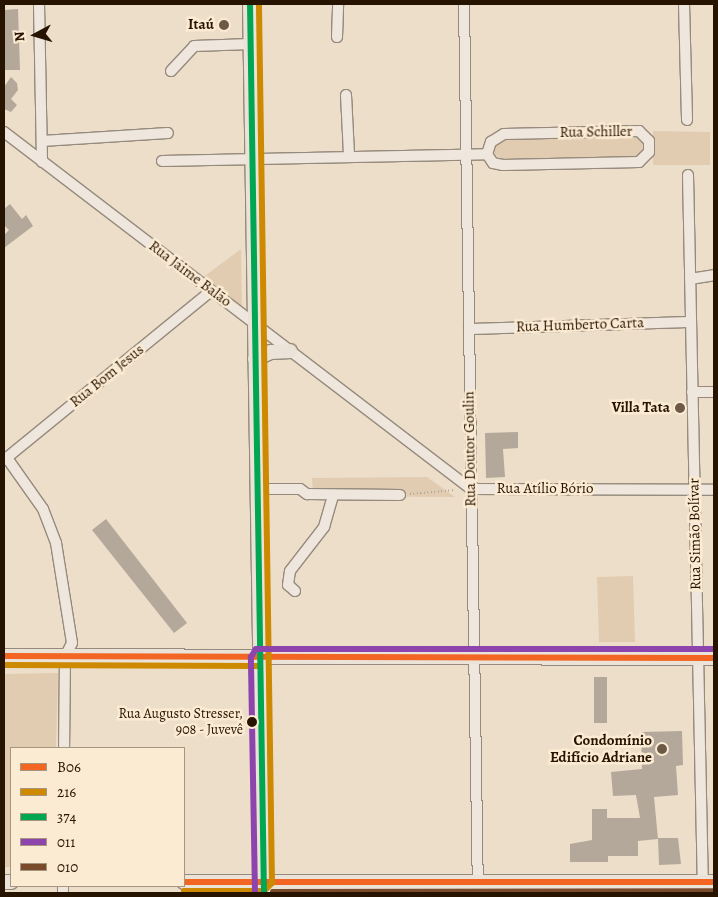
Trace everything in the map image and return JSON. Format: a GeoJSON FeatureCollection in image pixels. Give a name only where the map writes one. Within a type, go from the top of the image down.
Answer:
{"type":"FeatureCollection","features":[{"type":"Feature","properties":{"kind":"main road"},"geometry":{"type":"LineString","coordinates":[[250,4],[264,888]]}},
{"type":"Feature","properties":{"kind":"main road"},"geometry":{"type":"LineString","coordinates":[[255,359],[271,352],[290,351]]}},
{"type":"Feature","properties":{"kind":"main road"},"geometry":{"type":"LineString","coordinates":[[4,656],[714,658]]}},
{"type":"Feature","properties":{"kind":"main road"},"geometry":{"type":"LineString","coordinates":[[185,882],[264,888],[707,886]]}},
{"type":"Feature","properties":{"kind":"street"},"geometry":{"type":"LineString","coordinates":[[39,4],[42,162]]}},
{"type":"Feature","properties":{"kind":"street"},"geometry":{"type":"LineString","coordinates":[[337,36],[338,4]]}},
{"type":"Feature","properties":{"kind":"street","name":"Rua Doutor Goulin"},"geometry":{"type":"LineString","coordinates":[[464,4],[477,888]]}},
{"type":"Feature","properties":{"kind":"street"},"geometry":{"type":"LineString","coordinates":[[684,4],[687,120]]}},
{"type":"Feature","properties":{"kind":"street"},"geometry":{"type":"LineString","coordinates":[[171,72],[194,46],[251,44]]}},
{"type":"Feature","properties":{"kind":"street"},"geometry":{"type":"LineString","coordinates":[[346,96],[349,155]]}},
{"type":"Feature","properties":{"kind":"street","name":"Rua Jaime Balão"},"geometry":{"type":"LineString","coordinates":[[4,132],[471,489]]}},
{"type":"Feature","properties":{"kind":"street","name":"Rua Schiller"},"geometry":{"type":"LineString","coordinates":[[640,132],[650,146],[648,156],[639,162],[503,165],[493,163],[488,154],[491,142],[504,134],[640,132]]}},
{"type":"Feature","properties":{"kind":"street"},"geometry":{"type":"LineString","coordinates":[[42,141],[168,133]]}},
{"type":"Feature","properties":{"kind":"street","name":"Rua Schiller"},"geometry":{"type":"LineString","coordinates":[[162,161],[253,156],[488,154]]}},
{"type":"Feature","properties":{"kind":"street","name":"Rua Simão Bolívar"},"geometry":{"type":"LineString","coordinates":[[688,175],[698,658],[707,886]]}},
{"type":"Feature","properties":{"kind":"street"},"geometry":{"type":"LineString","coordinates":[[690,279],[714,275]]}},
{"type":"Feature","properties":{"kind":"street","name":"Rua Bom Jesus"},"geometry":{"type":"LineString","coordinates":[[5,459],[211,291]]}},
{"type":"Feature","properties":{"kind":"street","name":"Rua Humberto Carta"},"geometry":{"type":"LineString","coordinates":[[468,329],[691,322]]}},
{"type":"Feature","properties":{"kind":"street"},"geometry":{"type":"LineString","coordinates":[[692,392],[714,392]]}},
{"type":"Feature","properties":{"kind":"street"},"geometry":{"type":"LineString","coordinates":[[5,459],[54,532],[71,626],[72,643],[65,657],[64,747]]}},
{"type":"Feature","properties":{"kind":"street"},"geometry":{"type":"LineString","coordinates":[[257,489],[300,489],[307,494],[400,495]]}},
{"type":"Feature","properties":{"kind":"street","name":"Rua Atílio Bório"},"geometry":{"type":"LineString","coordinates":[[471,489],[714,490]]}},
{"type":"Feature","properties":{"kind":"street"},"geometry":{"type":"LineString","coordinates":[[295,591],[288,586],[290,571],[324,527],[333,494]]}},
{"type":"Feature","properties":{"kind":"path"},"geometry":{"type":"LineString","coordinates":[[400,495],[471,489]]}},
{"type":"Feature","properties":{"kind":"shaded area"},"geometry":{"type":"Polygon","coordinates":[[[653,131],[710,132],[710,165],[653,165],[653,131]]]}},
{"type":"Feature","properties":{"kind":"shaded area"},"geometry":{"type":"Polygon","coordinates":[[[635,136],[644,143],[645,149],[636,157],[502,161],[492,151],[503,139],[635,136]]]}},
{"type":"Feature","properties":{"kind":"shaded area"},"geometry":{"type":"Polygon","coordinates":[[[241,249],[242,310],[202,278],[241,249]]]}},
{"type":"Feature","properties":{"kind":"shaded area"},"geometry":{"type":"Polygon","coordinates":[[[427,477],[455,497],[313,496],[312,478],[427,477]]]}},
{"type":"Feature","properties":{"kind":"shaded area"},"geometry":{"type":"Polygon","coordinates":[[[633,576],[635,642],[599,642],[597,577],[633,576]]]}},
{"type":"Feature","properties":{"kind":"shaded area"},"geometry":{"type":"Polygon","coordinates":[[[58,673],[56,747],[10,747],[10,867],[4,867],[4,674],[58,673]]]}},
{"type":"Feature","properties":{"kind":"building"},"geometry":{"type":"Polygon","coordinates":[[[18,9],[20,70],[4,70],[4,10],[18,9]]]}},
{"type":"Feature","properties":{"kind":"building"},"geometry":{"type":"Polygon","coordinates":[[[11,77],[17,83],[18,90],[11,99],[17,105],[11,112],[4,109],[4,87],[11,77]]]}},
{"type":"Feature","properties":{"kind":"building"},"geometry":{"type":"Polygon","coordinates":[[[10,204],[22,219],[26,215],[33,226],[4,248],[4,235],[9,230],[4,225],[4,209],[10,204]]]}},
{"type":"Feature","properties":{"kind":"building"},"geometry":{"type":"Polygon","coordinates":[[[518,432],[518,448],[503,449],[505,477],[486,478],[485,433],[518,432]]]}},
{"type":"Feature","properties":{"kind":"building"},"geometry":{"type":"Polygon","coordinates":[[[106,519],[187,623],[174,633],[92,530],[106,519]]]}},
{"type":"Feature","properties":{"kind":"building"},"geometry":{"type":"Polygon","coordinates":[[[594,677],[607,677],[607,723],[594,723],[594,677]]]}},
{"type":"Feature","properties":{"kind":"building"},"geometry":{"type":"Polygon","coordinates":[[[682,731],[683,765],[676,766],[678,795],[654,797],[658,839],[638,841],[638,856],[608,856],[608,862],[570,862],[570,844],[592,840],[592,809],[607,809],[607,818],[640,818],[636,795],[613,796],[611,772],[642,769],[641,732],[682,731]]]}},
{"type":"Feature","properties":{"kind":"building"},"geometry":{"type":"Polygon","coordinates":[[[658,838],[678,838],[681,864],[659,865],[658,838]]]}},
{"type":"Feature","properties":{"kind":"transit line","name":"374"},"geometry":{"type":"LineString","coordinates":[[250,4],[264,893]]}},
{"type":"Feature","properties":{"kind":"transit line","name":"216"},"geometry":{"type":"LineString","coordinates":[[184,891],[264,891],[272,883],[259,4]]}},
{"type":"Feature","properties":{"kind":"transit line","name":"011"},"geometry":{"type":"LineString","coordinates":[[255,893],[251,657],[256,649],[714,649]]}},
{"type":"Feature","properties":{"kind":"transit line","name":"B06"},"geometry":{"type":"LineString","coordinates":[[4,656],[714,658]]}},
{"type":"Feature","properties":{"kind":"transit line","name":"216"},"geometry":{"type":"LineString","coordinates":[[4,665],[260,666]]}},
{"type":"Feature","properties":{"kind":"transit line","name":"B06"},"geometry":{"type":"LineString","coordinates":[[185,882],[714,882]]}},
{"type":"Feature","properties":{"kind":"transit line","name":"010"},"geometry":{"type":"LineString","coordinates":[[273,892],[714,891]]}},
{"type":"Feature","properties":{"kind":"place","name":"Itaú"},"geometry":{"type":"Point","coordinates":[224,25]}},
{"type":"Feature","properties":{"kind":"place","name":"Villa Tata"},"geometry":{"type":"Point","coordinates":[680,408]}},
{"type":"Feature","properties":{"kind":"place","name":"Rua Augusto Stresser, 908 - Juvevê"},"geometry":{"type":"Point","coordinates":[252,722]}},
{"type":"Feature","properties":{"kind":"place","name":"Condomínio Edifício Adriane"},"geometry":{"type":"Point","coordinates":[662,749]}}]}
